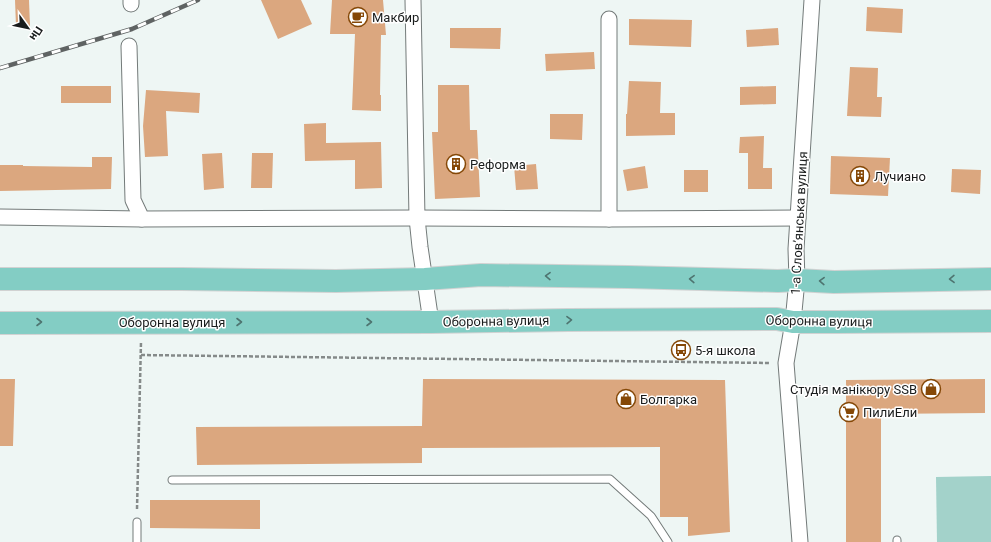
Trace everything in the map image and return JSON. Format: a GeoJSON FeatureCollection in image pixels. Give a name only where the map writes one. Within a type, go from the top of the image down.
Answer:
{"type":"FeatureCollection","features":[{"type":"Feature","properties":{"kind":"main road"},"geometry":{"type":"LineString","coordinates":[[0,279],[336,281],[489,276],[628,277],[834,282],[991,279]]}},
{"type":"Feature","properties":{"kind":"main road","name":"Оборонна вулиця"},"geometry":{"type":"LineString","coordinates":[[0,323],[431,322],[777,319],[793,322],[991,321]]}},
{"type":"Feature","properties":{"kind":"street"},"geometry":{"type":"LineString","coordinates":[[414,0],[417,218],[431,322]]}},
{"type":"Feature","properties":{"kind":"street","name":"1-а Слов’янська вулиця"},"geometry":{"type":"LineString","coordinates":[[800,542],[786,363],[793,322],[797,280],[796,249],[812,0]]}},
{"type":"Feature","properties":{"kind":"street"},"geometry":{"type":"LineString","coordinates":[[609,19],[609,219]]}},
{"type":"Feature","properties":{"kind":"street"},"geometry":{"type":"LineString","coordinates":[[129,46],[133,200],[142,219]]}},
{"type":"Feature","properties":{"kind":"street"},"geometry":{"type":"LineString","coordinates":[[0,217],[142,219],[798,218]]}},
{"type":"Feature","properties":{"kind":"lane"},"geometry":{"type":"LineString","coordinates":[[172,480],[610,479],[651,516],[668,542]]}},
{"type":"Feature","properties":{"kind":"lane"},"geometry":{"type":"LineString","coordinates":[[136,542],[137,522]]}},
{"type":"Feature","properties":{"kind":"path"},"geometry":{"type":"LineString","coordinates":[[137,522],[141,322]]}},
{"type":"Feature","properties":{"kind":"path"},"geometry":{"type":"LineString","coordinates":[[141,355],[786,363]]}},
{"type":"Feature","properties":{"kind":"green space"},"geometry":{"type":"Polygon","coordinates":[[[991,476],[991,542],[937,542],[936,477],[991,476]]]}},
{"type":"Feature","properties":{"kind":"building"},"geometry":{"type":"Polygon","coordinates":[[[15,0],[29,0],[30,26],[16,26],[15,0]]]}},
{"type":"Feature","properties":{"kind":"building"},"geometry":{"type":"Polygon","coordinates":[[[261,0],[301,0],[312,24],[278,39],[261,0]]]}},
{"type":"Feature","properties":{"kind":"building"},"geometry":{"type":"Polygon","coordinates":[[[332,0],[383,0],[386,35],[381,35],[381,111],[352,110],[355,34],[330,34],[332,0]]]}},
{"type":"Feature","properties":{"kind":"building"},"geometry":{"type":"Polygon","coordinates":[[[867,7],[903,9],[902,33],[866,31],[867,7]]]}},
{"type":"Feature","properties":{"kind":"building"},"geometry":{"type":"Polygon","coordinates":[[[629,19],[692,20],[691,47],[629,45],[629,19]]]}},
{"type":"Feature","properties":{"kind":"building"},"geometry":{"type":"Polygon","coordinates":[[[450,28],[501,28],[500,49],[450,48],[450,28]]]}},
{"type":"Feature","properties":{"kind":"building"},"geometry":{"type":"Polygon","coordinates":[[[778,28],[779,45],[747,47],[746,30],[778,28]]]}},
{"type":"Feature","properties":{"kind":"building"},"geometry":{"type":"Polygon","coordinates":[[[594,52],[595,69],[546,71],[545,54],[594,52]]]}},
{"type":"Feature","properties":{"kind":"building"},"geometry":{"type":"Polygon","coordinates":[[[850,67],[878,68],[877,97],[882,97],[881,117],[847,116],[850,67]]]}},
{"type":"Feature","properties":{"kind":"building"},"geometry":{"type":"Polygon","coordinates":[[[629,81],[661,82],[660,113],[675,113],[675,135],[626,136],[629,81]]]}},
{"type":"Feature","properties":{"kind":"building","name":"Реформа"},"geometry":{"type":"Polygon","coordinates":[[[438,85],[469,85],[470,130],[477,130],[480,197],[435,199],[432,132],[438,132],[438,85]]]}},
{"type":"Feature","properties":{"kind":"building"},"geometry":{"type":"Polygon","coordinates":[[[61,86],[111,86],[111,103],[61,103],[61,86]]]}},
{"type":"Feature","properties":{"kind":"building"},"geometry":{"type":"Polygon","coordinates":[[[776,86],[776,104],[740,105],[740,87],[776,86]]]}},
{"type":"Feature","properties":{"kind":"building"},"geometry":{"type":"Polygon","coordinates":[[[146,90],[200,93],[199,113],[166,111],[168,156],[145,157],[143,126],[146,90]]]}},
{"type":"Feature","properties":{"kind":"building"},"geometry":{"type":"Polygon","coordinates":[[[550,114],[583,114],[582,140],[550,139],[550,114]]]}},
{"type":"Feature","properties":{"kind":"building"},"geometry":{"type":"Polygon","coordinates":[[[326,123],[326,143],[381,142],[382,188],[355,189],[355,160],[305,161],[304,124],[326,123]]]}},
{"type":"Feature","properties":{"kind":"building"},"geometry":{"type":"Polygon","coordinates":[[[764,136],[763,168],[772,168],[772,189],[748,189],[748,153],[739,153],[740,137],[764,136]]]}},
{"type":"Feature","properties":{"kind":"building"},"geometry":{"type":"Polygon","coordinates":[[[222,153],[224,188],[204,190],[202,154],[222,153]]]}},
{"type":"Feature","properties":{"kind":"building"},"geometry":{"type":"Polygon","coordinates":[[[252,153],[273,153],[272,188],[251,188],[252,153]]]}},
{"type":"Feature","properties":{"kind":"building","name":"Лучиано"},"geometry":{"type":"Polygon","coordinates":[[[831,156],[890,158],[888,196],[830,194],[831,156]]]}},
{"type":"Feature","properties":{"kind":"building"},"geometry":{"type":"Polygon","coordinates":[[[92,157],[112,157],[111,189],[0,191],[0,165],[92,167],[92,157]]]}},
{"type":"Feature","properties":{"kind":"building"},"geometry":{"type":"Polygon","coordinates":[[[536,164],[538,189],[516,190],[514,166],[536,164]]]}},
{"type":"Feature","properties":{"kind":"building"},"geometry":{"type":"Polygon","coordinates":[[[645,166],[648,188],[627,191],[623,170],[645,166]]]}},
{"type":"Feature","properties":{"kind":"building"},"geometry":{"type":"Polygon","coordinates":[[[952,169],[981,170],[980,194],[951,192],[952,169]]]}},
{"type":"Feature","properties":{"kind":"building"},"geometry":{"type":"Polygon","coordinates":[[[684,170],[708,170],[708,192],[684,192],[684,170]]]}},
{"type":"Feature","properties":{"kind":"building"},"geometry":{"type":"Polygon","coordinates":[[[0,379],[15,379],[13,446],[0,446],[0,379]]]}},
{"type":"Feature","properties":{"kind":"building"},"geometry":{"type":"Polygon","coordinates":[[[423,379],[725,380],[730,532],[688,536],[688,517],[660,517],[660,447],[422,448],[422,463],[197,465],[196,427],[422,426],[423,379]]]}},
{"type":"Feature","properties":{"kind":"building"},"geometry":{"type":"Polygon","coordinates":[[[985,379],[985,413],[881,414],[881,542],[846,542],[846,380],[985,379]]]}},
{"type":"Feature","properties":{"kind":"building"},"geometry":{"type":"Polygon","coordinates":[[[150,500],[260,500],[260,529],[150,528],[150,500]]]}},
{"type":"Feature","properties":{"kind":"railway"},"geometry":{"type":"LineString","coordinates":[[0,68],[132,29],[198,0]]}},
{"type":"Feature","properties":{"kind":"place","name":"Макбир"},"geometry":{"type":"Point","coordinates":[358,17]}},
{"type":"Feature","properties":{"kind":"place","name":"Реформа"},"geometry":{"type":"Point","coordinates":[456,164]}},
{"type":"Feature","properties":{"kind":"place","name":"Лучиано"},"geometry":{"type":"Point","coordinates":[860,176]}},
{"type":"Feature","properties":{"kind":"place","name":"5-я школа"},"geometry":{"type":"Point","coordinates":[681,350]}},
{"type":"Feature","properties":{"kind":"place","name":"Студія манікюру SSB"},"geometry":{"type":"Point","coordinates":[931,389]}},
{"type":"Feature","properties":{"kind":"place","name":"Болгарка"},"geometry":{"type":"Point","coordinates":[626,399]}},
{"type":"Feature","properties":{"kind":"place","name":"ПилиЕли"},"geometry":{"type":"Point","coordinates":[849,412]}}]}
